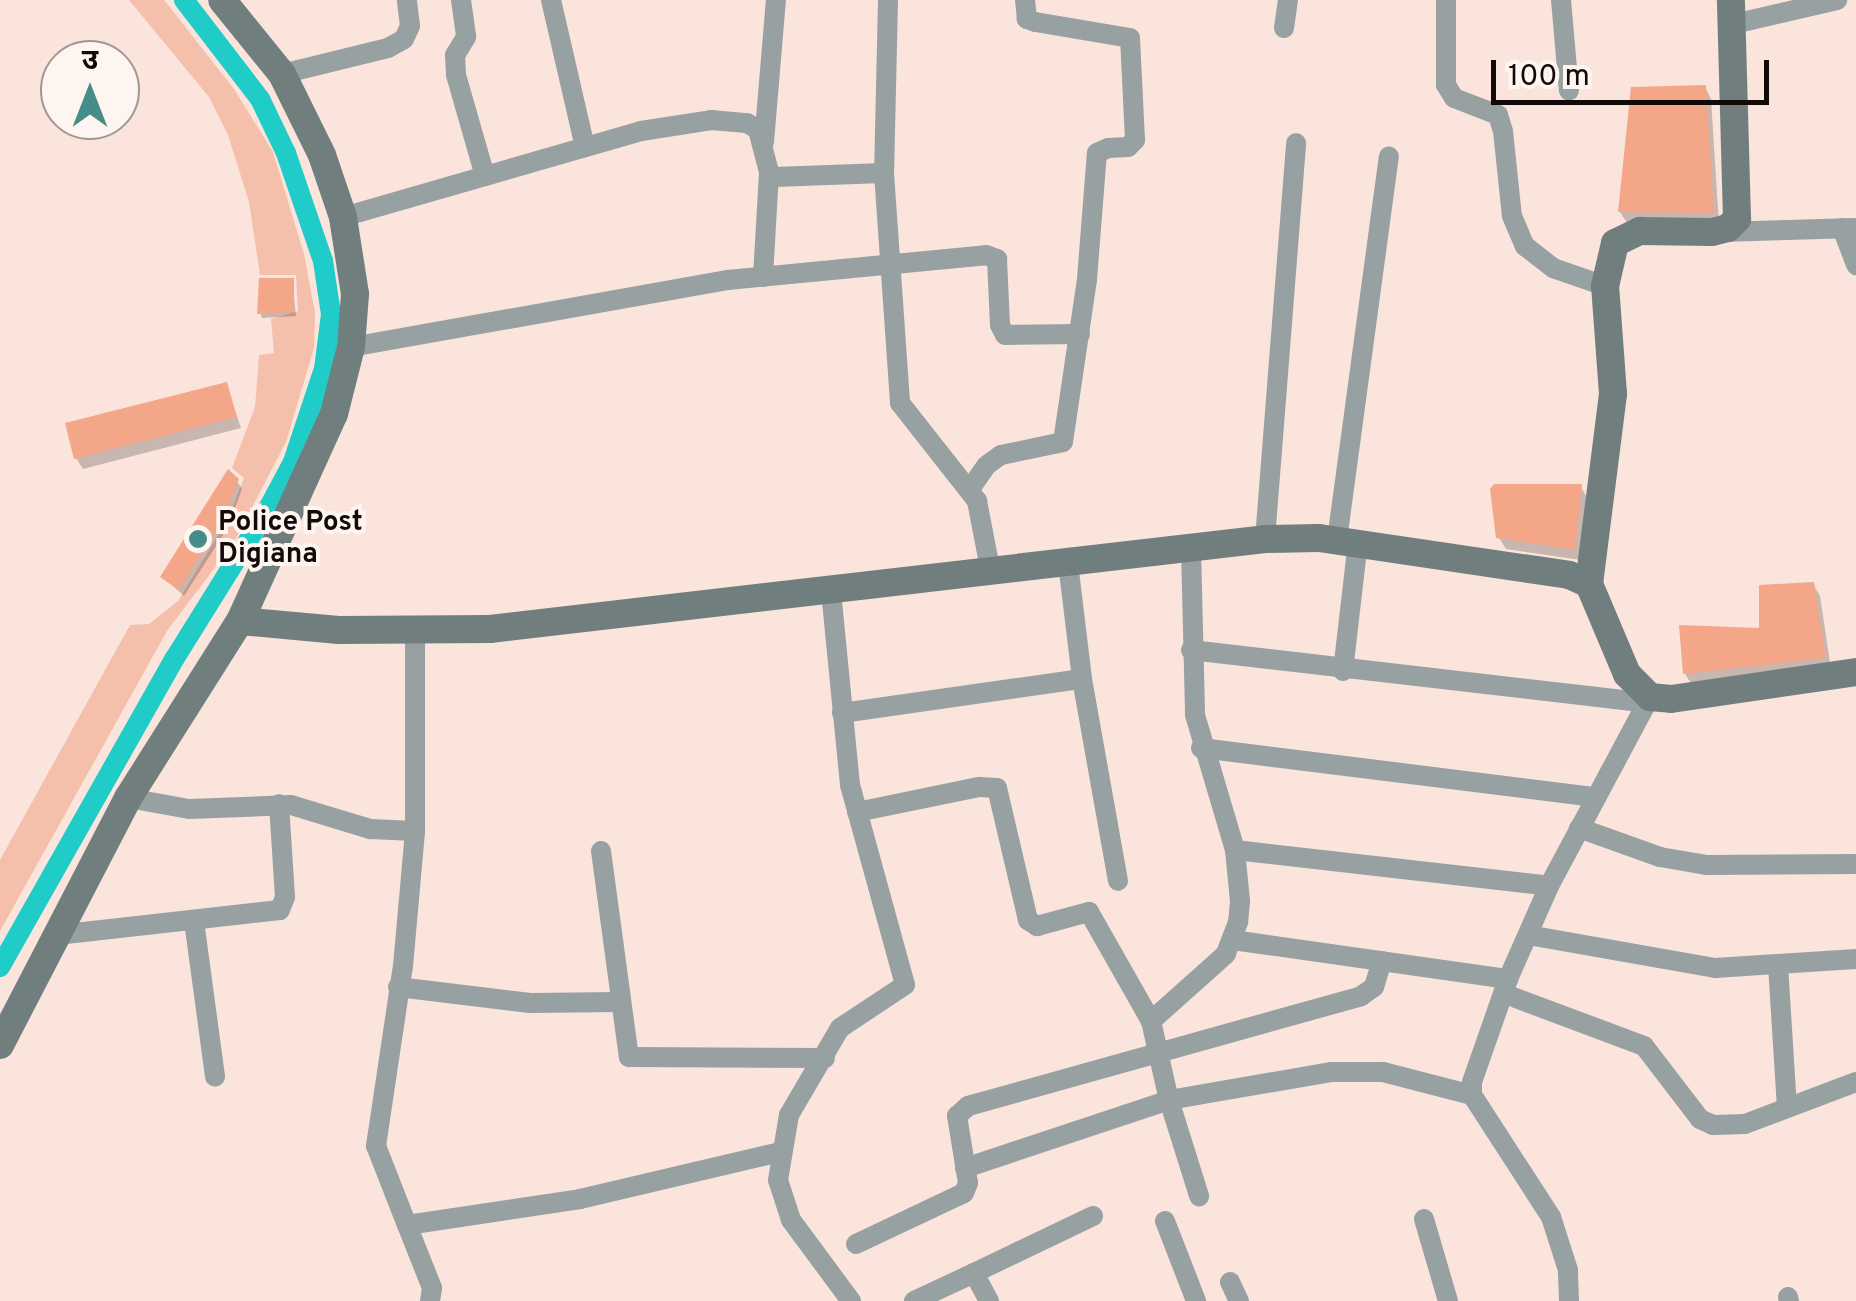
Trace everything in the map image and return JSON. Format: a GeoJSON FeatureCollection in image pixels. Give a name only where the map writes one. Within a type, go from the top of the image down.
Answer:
{"type":"FeatureCollection","features":[{"type":"Feature","properties":{"kind":"street"},"geometry":{"type":"LineString","coordinates":[[0,1045],[128,798],[240,621],[334,414],[351,347],[356,294],[343,217],[322,155],[282,74],[222,0]]}},
{"type":"Feature","properties":{"kind":"street"},"geometry":{"type":"LineString","coordinates":[[282,74],[388,48],[404,39],[410,26],[407,0]]}},
{"type":"Feature","properties":{"kind":"street"},"geometry":{"type":"LineString","coordinates":[[461,0],[466,37],[455,55],[456,75],[485,176]]}},
{"type":"Feature","properties":{"kind":"street"},"geometry":{"type":"LineString","coordinates":[[551,0],[585,147]]}},
{"type":"Feature","properties":{"kind":"street"},"geometry":{"type":"LineString","coordinates":[[763,277],[769,172],[764,143],[776,0]]}},
{"type":"Feature","properties":{"kind":"street"},"geometry":{"type":"LineString","coordinates":[[888,0],[884,172],[887,265],[900,402],[970,489],[982,516],[991,574]]}},
{"type":"Feature","properties":{"kind":"street"},"geometry":{"type":"LineString","coordinates":[[970,489],[987,465],[1002,454],[1064,442],[1080,334],[1096,154],[1108,148],[1128,147],[1135,140],[1134,44],[1125,34],[1027,19],[1025,0]]}},
{"type":"Feature","properties":{"kind":"street"},"geometry":{"type":"LineString","coordinates":[[1284,28],[1288,0]]}},
{"type":"Feature","properties":{"kind":"street"},"geometry":{"type":"LineString","coordinates":[[1446,0],[1446,85],[1454,98],[1498,115],[1504,131],[1512,216],[1524,246],[1553,268],[1605,286]]}},
{"type":"Feature","properties":{"kind":"street"},"geometry":{"type":"LineString","coordinates":[[1561,0],[1570,91]]}},
{"type":"Feature","properties":{"kind":"street"},"geometry":{"type":"LineString","coordinates":[[1712,232],[1728,228],[1737,220],[1739,207],[1733,12],[1837,0]]}},
{"type":"Feature","properties":{"kind":"street"},"geometry":{"type":"LineString","coordinates":[[343,217],[641,131],[710,120],[747,122],[758,130],[764,143]]}},
{"type":"Feature","properties":{"kind":"street"},"geometry":{"type":"LineString","coordinates":[[1265,539],[1296,143]]}},
{"type":"Feature","properties":{"kind":"street"},"geometry":{"type":"LineString","coordinates":[[1343,671],[1348,541],[1389,158]]}},
{"type":"Feature","properties":{"kind":"street"},"geometry":{"type":"LineString","coordinates":[[769,172],[795,178],[884,172]]}},
{"type":"Feature","properties":{"kind":"street"},"geometry":{"type":"LineString","coordinates":[[1649,700],[1627,674],[1589,584],[1613,394],[1605,286],[1615,243],[1624,236],[1661,228],[1712,232],[1849,228],[1856,265]]}},
{"type":"Feature","properties":{"kind":"street"},"geometry":{"type":"LineString","coordinates":[[351,347],[525,313],[763,277],[993,255],[998,266],[1000,324],[1005,335],[1080,334]]}},
{"type":"Feature","properties":{"kind":"street"},"geometry":{"type":"LineString","coordinates":[[240,621],[416,632],[490,629],[991,574],[1265,539],[1348,541],[1570,575],[1589,584]]}},
{"type":"Feature","properties":{"kind":"street"},"geometry":{"type":"LineString","coordinates":[[1151,1021],[1226,954],[1233,940],[1240,901],[1235,850],[1201,748],[1191,650],[1191,548]]}},
{"type":"Feature","properties":{"kind":"street"},"geometry":{"type":"LineString","coordinates":[[1068,563],[1082,679],[1118,880]]}},
{"type":"Feature","properties":{"kind":"street"},"geometry":{"type":"LineString","coordinates":[[831,590],[842,712],[857,812],[905,985],[889,999],[847,1020],[796,1098],[781,1152],[778,1180],[791,1220],[851,1301]]}},
{"type":"Feature","properties":{"kind":"street"},"geometry":{"type":"LineString","coordinates":[[416,632],[415,831],[376,1146],[432,1288],[430,1301]]}},
{"type":"Feature","properties":{"kind":"street"},"geometry":{"type":"LineString","coordinates":[[1191,650],[1343,671],[1649,700],[1856,672]]}},
{"type":"Feature","properties":{"kind":"street"},"geometry":{"type":"LineString","coordinates":[[842,712],[1082,679]]}},
{"type":"Feature","properties":{"kind":"street"},"geometry":{"type":"LineString","coordinates":[[1569,1301],[1568,1270],[1551,1216],[1472,1094],[1474,1068],[1549,886],[1649,700]]}},
{"type":"Feature","properties":{"kind":"street"},"geometry":{"type":"LineString","coordinates":[[1201,748],[1595,798]]}},
{"type":"Feature","properties":{"kind":"street"},"geometry":{"type":"LineString","coordinates":[[857,812],[979,787],[997,788],[1028,920],[1037,926],[1089,912],[1151,1021],[1168,1100],[1199,1196]]}},
{"type":"Feature","properties":{"kind":"street"},"geometry":{"type":"LineString","coordinates":[[128,798],[188,809],[279,804],[370,830],[415,831]]}},
{"type":"Feature","properties":{"kind":"street"},"geometry":{"type":"LineString","coordinates":[[57,935],[270,912],[285,905],[279,804]]}},
{"type":"Feature","properties":{"kind":"street"},"geometry":{"type":"LineString","coordinates":[[1579,828],[1660,858],[1707,865],[1856,864]]}},
{"type":"Feature","properties":{"kind":"street"},"geometry":{"type":"LineString","coordinates":[[1235,850],[1549,886]]}},
{"type":"Feature","properties":{"kind":"street"},"geometry":{"type":"LineString","coordinates":[[601,851],[625,1052],[634,1060],[825,1058]]}},
{"type":"Feature","properties":{"kind":"street"},"geometry":{"type":"LineString","coordinates":[[194,921],[215,1077]]}},
{"type":"Feature","properties":{"kind":"street"},"geometry":{"type":"LineString","coordinates":[[1528,934],[1716,968],[1856,959]]}},
{"type":"Feature","properties":{"kind":"street"},"geometry":{"type":"LineString","coordinates":[[1233,940],[1382,961],[1506,986],[1644,1046],[1700,1119],[1713,1125],[1745,1124],[1856,1082]]}},
{"type":"Feature","properties":{"kind":"street"},"geometry":{"type":"LineString","coordinates":[[856,1244],[960,1196],[967,1189],[956,1123],[961,1110],[1362,996],[1374,987],[1382,961]]}},
{"type":"Feature","properties":{"kind":"street"},"geometry":{"type":"LineString","coordinates":[[1778,965],[1787,1108]]}},
{"type":"Feature","properties":{"kind":"street"},"geometry":{"type":"LineString","coordinates":[[398,987],[530,1003],[619,1002]]}},
{"type":"Feature","properties":{"kind":"street"},"geometry":{"type":"LineString","coordinates":[[965,1168],[1168,1100],[1359,1071],[1472,1094]]}},
{"type":"Feature","properties":{"kind":"street"},"geometry":{"type":"LineString","coordinates":[[407,1225],[596,1196],[781,1152]]}},
{"type":"Feature","properties":{"kind":"street"},"geometry":{"type":"LineString","coordinates":[[914,1301],[1093,1216]]}},
{"type":"Feature","properties":{"kind":"street"},"geometry":{"type":"LineString","coordinates":[[1424,1220],[1448,1301]]}},
{"type":"Feature","properties":{"kind":"street"},"geometry":{"type":"LineString","coordinates":[[1164,1221],[1196,1301]]}},
{"type":"Feature","properties":{"kind":"street"},"geometry":{"type":"LineString","coordinates":[[974,1273],[989,1301]]}},
{"type":"Feature","properties":{"kind":"shaded area"},"geometry":{"type":"Polygon","coordinates":[[[129,0],[164,0],[234,89],[273,152],[304,254],[315,313],[314,348],[286,442],[234,542],[167,631],[0,931],[0,860],[130,625],[149,624],[178,601],[227,521],[244,478],[232,468],[255,407],[259,355],[274,353],[271,319],[298,311],[296,275],[260,275],[249,202],[228,135],[209,97],[129,0]]]}},
{"type":"Feature","properties":{"kind":"building"},"geometry":{"type":"Polygon","coordinates":[[[1706,85],[1714,213],[1618,212],[1631,87],[1706,85]]]}},
{"type":"Feature","properties":{"kind":"building"},"geometry":{"type":"Polygon","coordinates":[[[259,278],[294,278],[294,312],[257,314],[259,278]]]}},
{"type":"Feature","properties":{"kind":"building"},"geometry":{"type":"Polygon","coordinates":[[[227,382],[237,417],[74,459],[65,423],[227,382]]]}},
{"type":"Feature","properties":{"kind":"building","name":"Police Post Digiana"},"geometry":{"type":"Polygon","coordinates":[[[228,469],[239,479],[224,518],[179,590],[160,577],[228,469]]]}},
{"type":"Feature","properties":{"kind":"building"},"geometry":{"type":"Polygon","coordinates":[[[1494,484],[1582,484],[1575,550],[1496,538],[1490,489],[1494,484]]]}},
{"type":"Feature","properties":{"kind":"building"},"geometry":{"type":"Polygon","coordinates":[[[1814,582],[1826,658],[1683,674],[1679,625],[1759,628],[1759,585],[1814,582]]]}},
{"type":"Feature","properties":{"kind":"waterway"},"geometry":{"type":"LineString","coordinates":[[0,967],[175,658],[269,507],[293,462],[324,369],[331,314],[323,261],[286,153],[260,99],[184,0]]}},
{"type":"Feature","properties":{"kind":"place","name":"Police Post Digiana"},"geometry":{"type":"Point","coordinates":[198,539]}}]}
